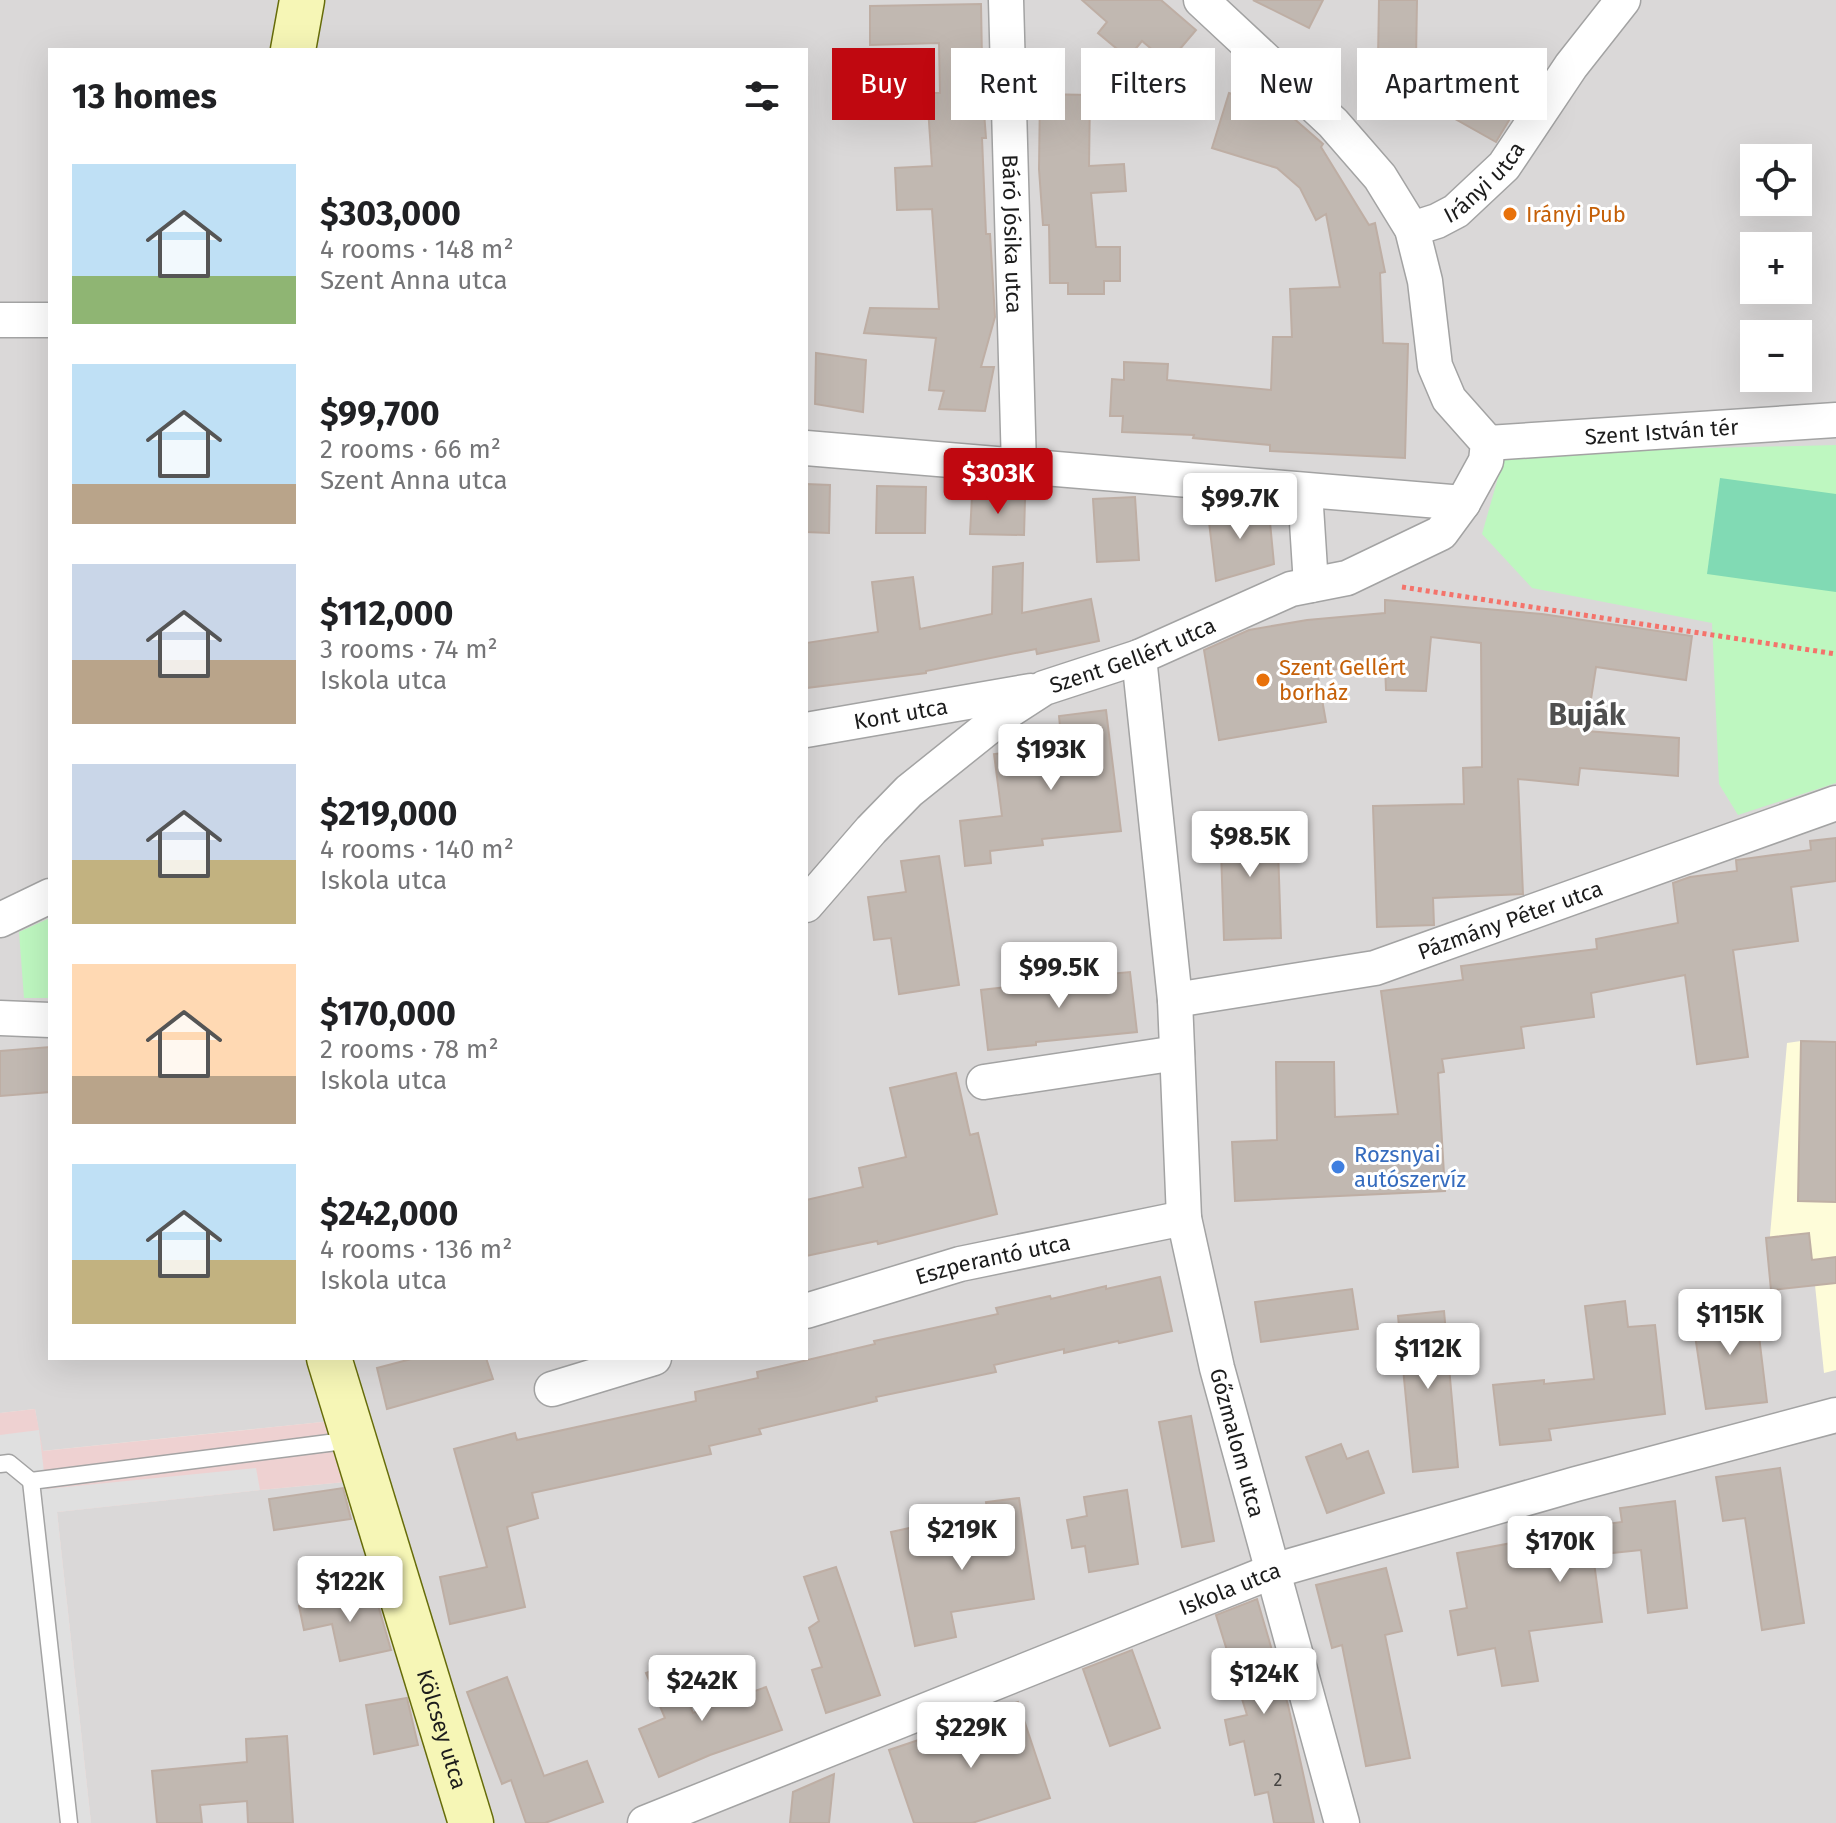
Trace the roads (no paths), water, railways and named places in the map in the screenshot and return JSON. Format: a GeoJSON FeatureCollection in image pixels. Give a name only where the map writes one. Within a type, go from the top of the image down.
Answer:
{"type":"FeatureCollection","features":[{"type":"Feature","properties":{"kind":"main road"},"geometry":{"type":"LineString","coordinates":[[293,48],[302,0]]}},
{"type":"Feature","properties":{"kind":"main road","name":"Kölcsey utca"},"geometry":{"type":"LineString","coordinates":[[330,1360],[471,1823]]}},
{"type":"Feature","properties":{"kind":"street","name":"Báró Jósika utca"},"geometry":{"type":"LineString","coordinates":[[1006,0],[1019,467]]}},
{"type":"Feature","properties":{"kind":"street"},"geometry":{"type":"LineString","coordinates":[[1201,0],[1235,12],[1380,177],[1412,229],[1425,281],[1435,366],[1449,399],[1488,443]]}},
{"type":"Feature","properties":{"kind":"street","name":"Irányi utca"},"geometry":{"type":"LineString","coordinates":[[1412,229],[1456,211],[1504,166],[1571,66],[1623,0]]}},
{"type":"Feature","properties":{"kind":"street"},"geometry":{"type":"LineString","coordinates":[[0,320],[48,320]]}},
{"type":"Feature","properties":{"kind":"street","name":"Szent István tér"},"geometry":{"type":"LineString","coordinates":[[1488,443],[1836,420]]}},
{"type":"Feature","properties":{"kind":"street","name":"Szent Gellért utca"},"geometry":{"type":"LineString","coordinates":[[808,903],[909,791],[1010,710],[1044,688],[1139,657],[1291,589],[1347,578],[1441,533],[1463,503],[1486,461],[1488,443]]}},
{"type":"Feature","properties":{"kind":"street"},"geometry":{"type":"LineString","coordinates":[[808,448],[1463,503]]}},
{"type":"Feature","properties":{"kind":"street"},"geometry":{"type":"LineString","coordinates":[[1305,491],[1311,585]]}},
{"type":"Feature","properties":{"kind":"street","name":"Gőzmalom utca"},"geometry":{"type":"LineString","coordinates":[[1139,657],[1175,1000],[1184,1218],[1217,1368],[1342,1823]]}},
{"type":"Feature","properties":{"kind":"street","name":"Kont utca"},"geometry":{"type":"LineString","coordinates":[[808,730],[1044,688]]}},
{"type":"Feature","properties":{"kind":"street","name":"Pázmány Péter utca"},"geometry":{"type":"LineString","coordinates":[[1175,1000],[1375,968],[1836,803]]}},
{"type":"Feature","properties":{"kind":"street"},"geometry":{"type":"LineString","coordinates":[[0,920],[48,897]]}},
{"type":"Feature","properties":{"kind":"street"},"geometry":{"type":"LineString","coordinates":[[0,1018],[48,1020]]}},
{"type":"Feature","properties":{"kind":"street"},"geometry":{"type":"LineString","coordinates":[[984,1082],[1177,1053]]}},
{"type":"Feature","properties":{"kind":"street","name":"Eszperantó utca"},"geometry":{"type":"LineString","coordinates":[[808,1310],[960,1264],[1184,1218]]}},
{"type":"Feature","properties":{"kind":"street"},"geometry":{"type":"LineString","coordinates":[[552,1389],[647,1360]]}},
{"type":"Feature","properties":{"kind":"street","name":"Iskola utca"},"geometry":{"type":"LineString","coordinates":[[645,1823],[1273,1571],[1576,1484],[1836,1415]]}},
{"type":"Feature","properties":{"kind":"lane"},"geometry":{"type":"LineString","coordinates":[[31,1481],[354,1439]]}},
{"type":"Feature","properties":{"kind":"lane"},"geometry":{"type":"LineString","coordinates":[[0,1464],[9,1463],[31,1481],[69,1823]]}},
{"type":"Feature","properties":{"kind":"place","name":"Irányi Pub"},"geometry":{"type":"Point","coordinates":[1510,214]}},
{"type":"Feature","properties":{"kind":"place","name":"Szent Gellért borház"},"geometry":{"type":"Point","coordinates":[1263,680]}},
{"type":"Feature","properties":{"kind":"place","name":"Rozsnyai autószervíz"},"geometry":{"type":"Point","coordinates":[1338,1167]}},
{"type":"Feature","properties":{"kind":"district","name":"Buják"},"geometry":{"type":"Point","coordinates":[1587,715]}}]}
